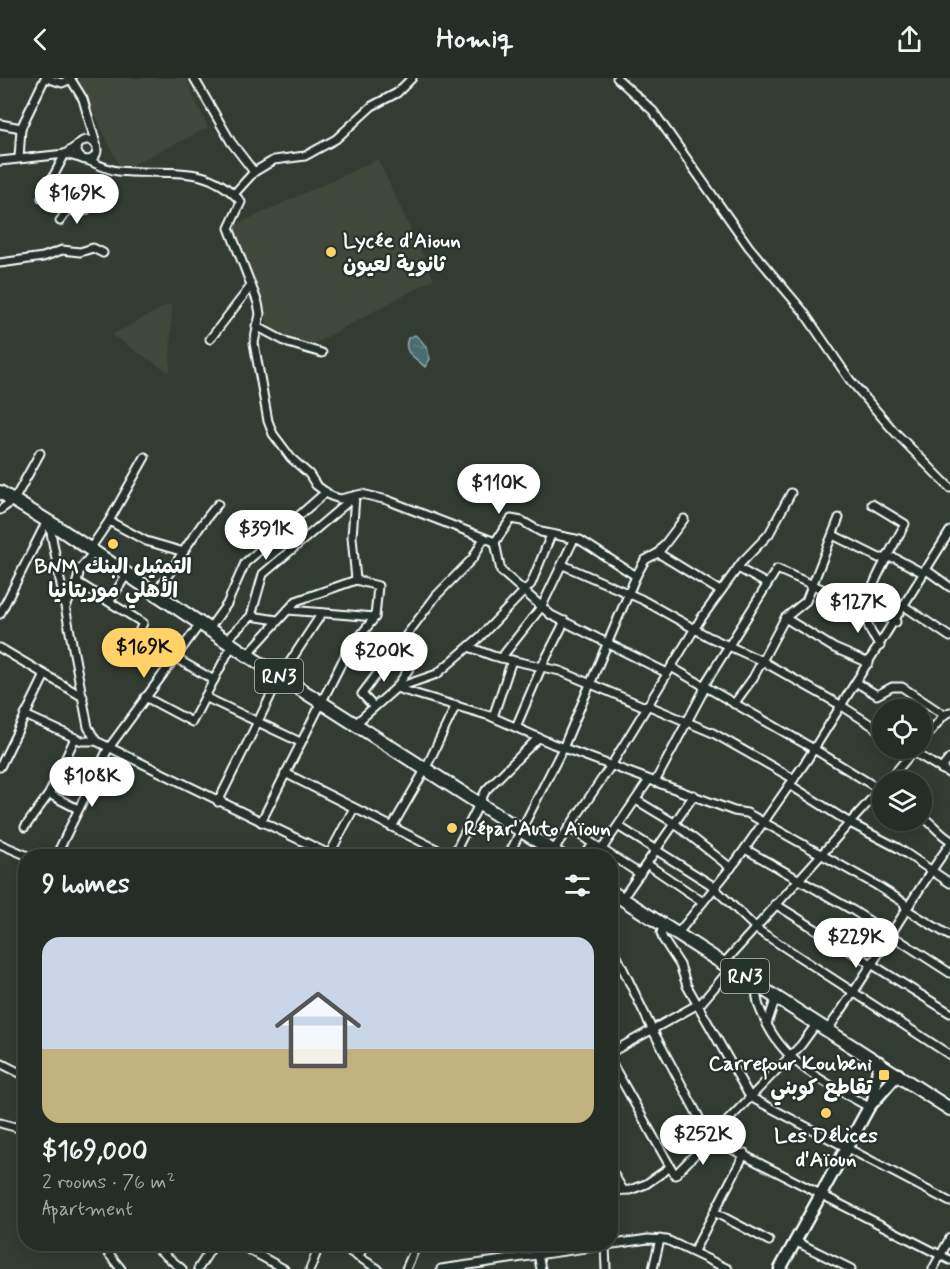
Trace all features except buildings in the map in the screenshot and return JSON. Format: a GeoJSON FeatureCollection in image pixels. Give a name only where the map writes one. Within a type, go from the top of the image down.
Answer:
{"type":"FeatureCollection","features":[{"type":"Feature","properties":{"kind":"highway","name":"RN3"},"geometry":{"type":"LineString","coordinates":[[0,492],[92,550],[280,677],[549,849]]}},
{"type":"Feature","properties":{"kind":"highway","name":"RN3"},"geometry":{"type":"LineString","coordinates":[[618,896],[949,1107]]}},
{"type":"Feature","properties":{"kind":"main road"},"geometry":{"type":"LineString","coordinates":[[871,1104],[879,1062]]}},
{"type":"Feature","properties":{"kind":"main road"},"geometry":{"type":"LineString","coordinates":[[780,1269],[871,1104],[898,1074]]}},
{"type":"Feature","properties":{"kind":"street"},"geometry":{"type":"LineString","coordinates":[[19,158],[21,128],[45,78],[62,83],[71,78],[83,99],[97,146],[104,161],[115,171]]}},
{"type":"Feature","properties":{"kind":"street"},"geometry":{"type":"LineString","coordinates":[[194,78],[231,142],[254,172]]}},
{"type":"Feature","properties":{"kind":"street"},"geometry":{"type":"LineString","coordinates":[[234,194],[254,172],[274,160],[305,156],[336,139],[372,106],[397,93],[412,78]]}},
{"type":"Feature","properties":{"kind":"street"},"geometry":{"type":"LineString","coordinates":[[617,78],[653,111],[749,247],[802,311],[850,380],[893,430],[950,488]]}},
{"type":"Feature","properties":{"kind":"street"},"geometry":{"type":"LineString","coordinates":[[85,160],[78,154],[79,143],[91,123]]}},
{"type":"Feature","properties":{"kind":"street"},"geometry":{"type":"LineString","coordinates":[[0,124],[21,128]]}},
{"type":"Feature","properties":{"kind":"street"},"geometry":{"type":"LineString","coordinates":[[97,146],[89,139],[79,143],[65,154],[43,196],[78,213],[86,210],[98,192]]}},
{"type":"Feature","properties":{"kind":"street"},"geometry":{"type":"LineString","coordinates":[[85,160],[96,156],[97,146]]}},
{"type":"Feature","properties":{"kind":"street"},"geometry":{"type":"LineString","coordinates":[[0,161],[65,154],[115,171],[190,173],[210,179],[234,194],[241,202],[229,228],[260,314],[254,335],[256,364],[273,435],[291,458],[326,492],[340,499],[362,494],[387,500],[495,542]]}},
{"type":"Feature","properties":{"kind":"street"},"geometry":{"type":"LineString","coordinates":[[60,221],[69,208]]}},
{"type":"Feature","properties":{"kind":"street"},"geometry":{"type":"LineString","coordinates":[[0,263],[21,258],[43,257],[62,250],[80,252],[93,248],[103,253]]}},
{"type":"Feature","properties":{"kind":"street"},"geometry":{"type":"LineString","coordinates":[[210,339],[251,286]]}},
{"type":"Feature","properties":{"kind":"street"},"geometry":{"type":"LineString","coordinates":[[256,326],[288,343],[322,353]]}},
{"type":"Feature","properties":{"kind":"street"},"geometry":{"type":"LineString","coordinates":[[0,510],[14,500],[40,453]]}},
{"type":"Feature","properties":{"kind":"street"},"geometry":{"type":"LineString","coordinates":[[66,607],[80,569],[110,521],[145,457]]}},
{"type":"Feature","properties":{"kind":"street"},"geometry":{"type":"LineString","coordinates":[[59,849],[108,748],[174,658],[227,604],[245,563],[326,492]]}},
{"type":"Feature","properties":{"kind":"street"},"geometry":{"type":"LineString","coordinates":[[559,849],[569,828],[612,764],[695,629],[720,591],[769,534],[791,493]]}},
{"type":"Feature","properties":{"kind":"street"},"geometry":{"type":"LineString","coordinates":[[356,496],[352,537],[356,580]]}},
{"type":"Feature","properties":{"kind":"street"},"geometry":{"type":"LineString","coordinates":[[145,697],[192,722],[214,680],[228,643],[251,616],[263,574],[356,496]]}},
{"type":"Feature","properties":{"kind":"street"},"geometry":{"type":"LineString","coordinates":[[155,594],[184,552],[196,529],[218,504]]}},
{"type":"Feature","properties":{"kind":"street"},"geometry":{"type":"LineString","coordinates":[[872,504],[905,524],[887,556],[865,610],[870,633],[880,646]]}},
{"type":"Feature","properties":{"kind":"street"},"geometry":{"type":"LineString","coordinates":[[734,704],[762,662],[785,618],[806,602],[839,518]]}},
{"type":"Feature","properties":{"kind":"street"},"geometry":{"type":"LineString","coordinates":[[636,576],[606,554],[574,539],[551,535],[516,519],[511,519],[495,542],[501,571],[551,615],[704,687],[872,784]]}},
{"type":"Feature","properties":{"kind":"street"},"geometry":{"type":"LineString","coordinates":[[512,849],[563,748],[636,576],[645,560],[658,553],[684,519]]}},
{"type":"Feature","properties":{"kind":"street"},"geometry":{"type":"LineString","coordinates":[[48,521],[88,727],[96,741]]}},
{"type":"Feature","properties":{"kind":"street"},"geometry":{"type":"LineString","coordinates":[[0,614],[48,521]]}},
{"type":"Feature","properties":{"kind":"street"},"geometry":{"type":"LineString","coordinates":[[110,521],[146,541],[184,552]]}},
{"type":"Feature","properties":{"kind":"street"},"geometry":{"type":"LineString","coordinates":[[678,933],[731,868],[792,782],[896,622],[924,571],[950,531]]}},
{"type":"Feature","properties":{"kind":"street"},"geometry":{"type":"LineString","coordinates":[[396,688],[437,674],[470,647],[531,584],[551,535]]}},
{"type":"Feature","properties":{"kind":"street"},"geometry":{"type":"LineString","coordinates":[[833,535],[879,558],[887,556],[924,571],[950,587]]}},
{"type":"Feature","properties":{"kind":"street"},"geometry":{"type":"LineString","coordinates":[[374,707],[362,694],[436,596],[472,558],[484,538]]}},
{"type":"Feature","properties":{"kind":"street"},"geometry":{"type":"LineString","coordinates":[[501,658],[542,606],[574,539]]}},
{"type":"Feature","properties":{"kind":"street"},"geometry":{"type":"LineString","coordinates":[[658,553],[720,591]]}},
{"type":"Feature","properties":{"kind":"street"},"geometry":{"type":"LineString","coordinates":[[563,565],[629,594],[762,662],[842,706],[872,726]]}},
{"type":"Feature","properties":{"kind":"street"},"geometry":{"type":"LineString","coordinates":[[738,568],[767,584]]}},
{"type":"Feature","properties":{"kind":"street"},"geometry":{"type":"LineString","coordinates":[[569,828],[602,849],[652,781],[687,722],[727,646],[777,569],[896,622]]}},
{"type":"Feature","properties":{"kind":"street"},"geometry":{"type":"LineString","coordinates":[[110,601],[127,574]]}},
{"type":"Feature","properties":{"kind":"street"},"geometry":{"type":"LineString","coordinates":[[247,655],[296,601],[356,580],[378,586],[375,617],[346,654],[261,822]]}},
{"type":"Feature","properties":{"kind":"street"},"geometry":{"type":"LineString","coordinates":[[77,582],[143,623],[137,636],[214,680]]}},
{"type":"Feature","properties":{"kind":"street"},"geometry":{"type":"LineString","coordinates":[[904,606],[950,637]]}},
{"type":"Feature","properties":{"kind":"street"},"geometry":{"type":"LineString","coordinates":[[288,610],[375,617]]}},
{"type":"Feature","properties":{"kind":"street"},"geometry":{"type":"LineString","coordinates":[[218,802],[280,677],[322,613]]}},
{"type":"Feature","properties":{"kind":"street"},"geometry":{"type":"LineString","coordinates":[[251,616],[277,620]]}},
{"type":"Feature","properties":{"kind":"street"},"geometry":{"type":"LineString","coordinates":[[785,618],[834,648],[869,663]]}},
{"type":"Feature","properties":{"kind":"street"},"geometry":{"type":"LineString","coordinates":[[516,727],[542,666],[565,621]]}},
{"type":"Feature","properties":{"kind":"street"},"geometry":{"type":"LineString","coordinates":[[470,647],[501,658],[542,666],[643,706],[647,705],[713,733],[792,782],[850,823],[898,848],[950,883]]}},
{"type":"Feature","properties":{"kind":"street"},"geometry":{"type":"LineString","coordinates":[[0,648],[83,697]]}},
{"type":"Feature","properties":{"kind":"street"},"geometry":{"type":"LineString","coordinates":[[354,724],[396,688],[423,648]]}},
{"type":"Feature","properties":{"kind":"street"},"geometry":{"type":"LineString","coordinates":[[493,717],[512,660]]}},
{"type":"Feature","properties":{"kind":"street"},"geometry":{"type":"LineString","coordinates":[[0,767],[45,675]]}},
{"type":"Feature","properties":{"kind":"street"},"geometry":{"type":"LineString","coordinates":[[857,683],[877,695],[892,687],[902,687],[947,714],[932,731]]}},
{"type":"Feature","properties":{"kind":"street"},"geometry":{"type":"LineString","coordinates":[[396,688],[493,717],[563,748],[612,764],[734,812],[747,813],[804,846],[821,852],[903,902],[907,910],[950,936]]}},
{"type":"Feature","properties":{"kind":"street"},"geometry":{"type":"LineString","coordinates":[[206,697],[300,742]]}},
{"type":"Feature","properties":{"kind":"street"},"geometry":{"type":"LineString","coordinates":[[392,827],[425,770],[456,705]]}},
{"type":"Feature","properties":{"kind":"street"},"geometry":{"type":"LineString","coordinates":[[25,715],[75,738],[96,741],[317,849]]}},
{"type":"Feature","properties":{"kind":"street"},"geometry":{"type":"LineString","coordinates":[[25,827],[49,794],[75,738]]}},
{"type":"Feature","properties":{"kind":"street"},"geometry":{"type":"LineString","coordinates":[[455,849],[478,803],[500,774],[538,738]]}},
{"type":"Feature","properties":{"kind":"street"},"geometry":{"type":"LineString","coordinates":[[941,769],[950,758]]}},
{"type":"Feature","properties":{"kind":"street"},"geometry":{"type":"LineString","coordinates":[[896,771],[905,759]]}},
{"type":"Feature","properties":{"kind":"street"},"geometry":{"type":"LineString","coordinates":[[926,759],[950,774]]}},
{"type":"Feature","properties":{"kind":"street"},"geometry":{"type":"LineString","coordinates":[[285,773],[438,849]]}},
{"type":"Feature","properties":{"kind":"street"},"geometry":{"type":"LineString","coordinates":[[49,794],[78,809]]}},
{"type":"Feature","properties":{"kind":"street"},"geometry":{"type":"LineString","coordinates":[[622,899],[694,795]]}},
{"type":"Feature","properties":{"kind":"street"},"geometry":{"type":"LineString","coordinates":[[618,1048],[699,1004],[754,926],[872,799]]}},
{"type":"Feature","properties":{"kind":"street"},"geometry":{"type":"LineString","coordinates":[[636,800],[674,824],[731,868]]}},
{"type":"Feature","properties":{"kind":"street"},"geometry":{"type":"LineString","coordinates":[[334,849],[354,808]]}},
{"type":"Feature","properties":{"kind":"street"},"geometry":{"type":"LineString","coordinates":[[618,1075],[675,1175],[789,1057],[854,994],[950,842],[932,823]]}},
{"type":"Feature","properties":{"kind":"street"},"geometry":{"type":"LineString","coordinates":[[618,826],[715,889],[754,926],[854,994],[950,1055]]}},
{"type":"Feature","properties":{"kind":"street"},"geometry":{"type":"LineString","coordinates":[[0,844],[18,852]]}},
{"type":"Feature","properties":{"kind":"street"},"geometry":{"type":"LineString","coordinates":[[589,849],[593,844]]}},
{"type":"Feature","properties":{"kind":"street"},"geometry":{"type":"LineString","coordinates":[[745,849],[950,973]]}},
{"type":"Feature","properties":{"kind":"street"},"geometry":{"type":"LineString","coordinates":[[618,859],[640,873]]}},
{"type":"Feature","properties":{"kind":"street"},"geometry":{"type":"LineString","coordinates":[[647,864],[703,902]]}},
{"type":"Feature","properties":{"kind":"street"},"geometry":{"type":"LineString","coordinates":[[775,903],[950,1013]]}},
{"type":"Feature","properties":{"kind":"street"},"geometry":{"type":"LineString","coordinates":[[664,924],[661,933],[663,939],[680,965],[687,986],[750,1097],[950,1202]]}},
{"type":"Feature","properties":{"kind":"street"},"geometry":{"type":"LineString","coordinates":[[618,959],[652,1029],[710,1138],[745,1153],[950,1260]]}},
{"type":"Feature","properties":{"kind":"street"},"geometry":{"type":"LineString","coordinates":[[757,984],[757,999],[766,1024],[778,1045],[789,1057],[813,1075],[871,1104]]}},
{"type":"Feature","properties":{"kind":"street"},"geometry":{"type":"LineString","coordinates":[[766,1024],[776,997]]}},
{"type":"Feature","properties":{"kind":"street"},"geometry":{"type":"LineString","coordinates":[[0,1063],[18,1072]]}},
{"type":"Feature","properties":{"kind":"street"},"geometry":{"type":"LineString","coordinates":[[0,1123],[18,1128]]}},
{"type":"Feature","properties":{"kind":"street"},"geometry":{"type":"LineString","coordinates":[[694,1251],[745,1153]]}},
{"type":"Feature","properties":{"kind":"street"},"geometry":{"type":"LineString","coordinates":[[618,1189],[630,1190],[646,1184],[669,1168]]}},
{"type":"Feature","properties":{"kind":"street"},"geometry":{"type":"LineString","coordinates":[[618,1181],[622,1188]]}},
{"type":"Feature","properties":{"kind":"street"},"geometry":{"type":"LineString","coordinates":[[714,1212],[769,1241]]}},
{"type":"Feature","properties":{"kind":"street"},"geometry":{"type":"LineString","coordinates":[[933,1269],[950,1238]]}},
{"type":"Feature","properties":{"kind":"street"},"geometry":{"type":"LineString","coordinates":[[653,1269],[660,1239]]}},
{"type":"Feature","properties":{"kind":"street"},"geometry":{"type":"LineString","coordinates":[[618,1244],[660,1239],[694,1251],[728,1269]]}},
{"type":"Feature","properties":{"kind":"street"},"geometry":{"type":"LineString","coordinates":[[795,1241],[851,1269]]}},
{"type":"Feature","properties":{"kind":"street"},"geometry":{"type":"LineString","coordinates":[[107,1251],[121,1269]]}},
{"type":"Feature","properties":{"kind":"street"},"geometry":{"type":"LineString","coordinates":[[160,1251],[182,1269]]}},
{"type":"Feature","properties":{"kind":"street"},"geometry":{"type":"LineString","coordinates":[[198,1269],[210,1251]]}},
{"type":"Feature","properties":{"kind":"street"},"geometry":{"type":"LineString","coordinates":[[252,1251],[284,1269]]}},
{"type":"Feature","properties":{"kind":"street"},"geometry":{"type":"LineString","coordinates":[[310,1269],[317,1251]]}},
{"type":"Feature","properties":{"kind":"street"},"geometry":{"type":"LineString","coordinates":[[349,1251],[378,1269]]}},
{"type":"Feature","properties":{"kind":"street"},"geometry":{"type":"LineString","coordinates":[[357,1269],[364,1251]]}},
{"type":"Feature","properties":{"kind":"street"},"geometry":{"type":"LineString","coordinates":[[406,1269],[414,1251]]}},
{"type":"Feature","properties":{"kind":"street"},"geometry":{"type":"LineString","coordinates":[[537,1251],[541,1269]]}},
{"type":"Feature","properties":{"kind":"street"},"geometry":{"type":"LineString","coordinates":[[441,1269],[572,1251]]}},
{"type":"Feature","properties":{"kind":"street"},"geometry":{"type":"LineString","coordinates":[[605,1251],[606,1269]]}},
{"type":"Feature","properties":{"kind":"shaded area"},"geometry":{"type":"Polygon","coordinates":[[[78,78],[186,78],[208,128],[121,170],[78,78]]]}},
{"type":"Feature","properties":{"kind":"shaded area","name":"Lycée d'Aioun ثانوية لعيون"},"geometry":{"type":"Polygon","coordinates":[[[378,159],[434,279],[312,345],[302,345],[270,330],[231,227],[378,159]]]}},
{"type":"Feature","properties":{"kind":"shaded area"},"geometry":{"type":"Polygon","coordinates":[[[169,304],[172,306],[170,371],[168,372],[113,334],[169,304]]]}},
{"type":"Feature","properties":{"kind":"water"},"geometry":{"type":"Polygon","coordinates":[[[415,335],[428,351],[430,359],[425,367],[410,354],[407,348],[408,338],[415,335]]]}},
{"type":"Feature","properties":{"kind":"place","name":"Lycée d'Aioun ثانوية لعيون"},"geometry":{"type":"Point","coordinates":[331,252]}},
{"type":"Feature","properties":{"kind":"place","name":"BNM التمثيل البنك الأهلي موريتانيا"},"geometry":{"type":"Point","coordinates":[113,544]}},
{"type":"Feature","properties":{"kind":"place","name":"Répar'Auto Aïoun"},"geometry":{"type":"Point","coordinates":[452,828]}},
{"type":"Feature","properties":{"kind":"place","name":"Carrefour Koubeni تقاطع كوبني"},"geometry":{"type":"Point","coordinates":[884,1075]}},
{"type":"Feature","properties":{"kind":"place","name":"Les Délices d'Aïoun"},"geometry":{"type":"Point","coordinates":[826,1113]}}]}
